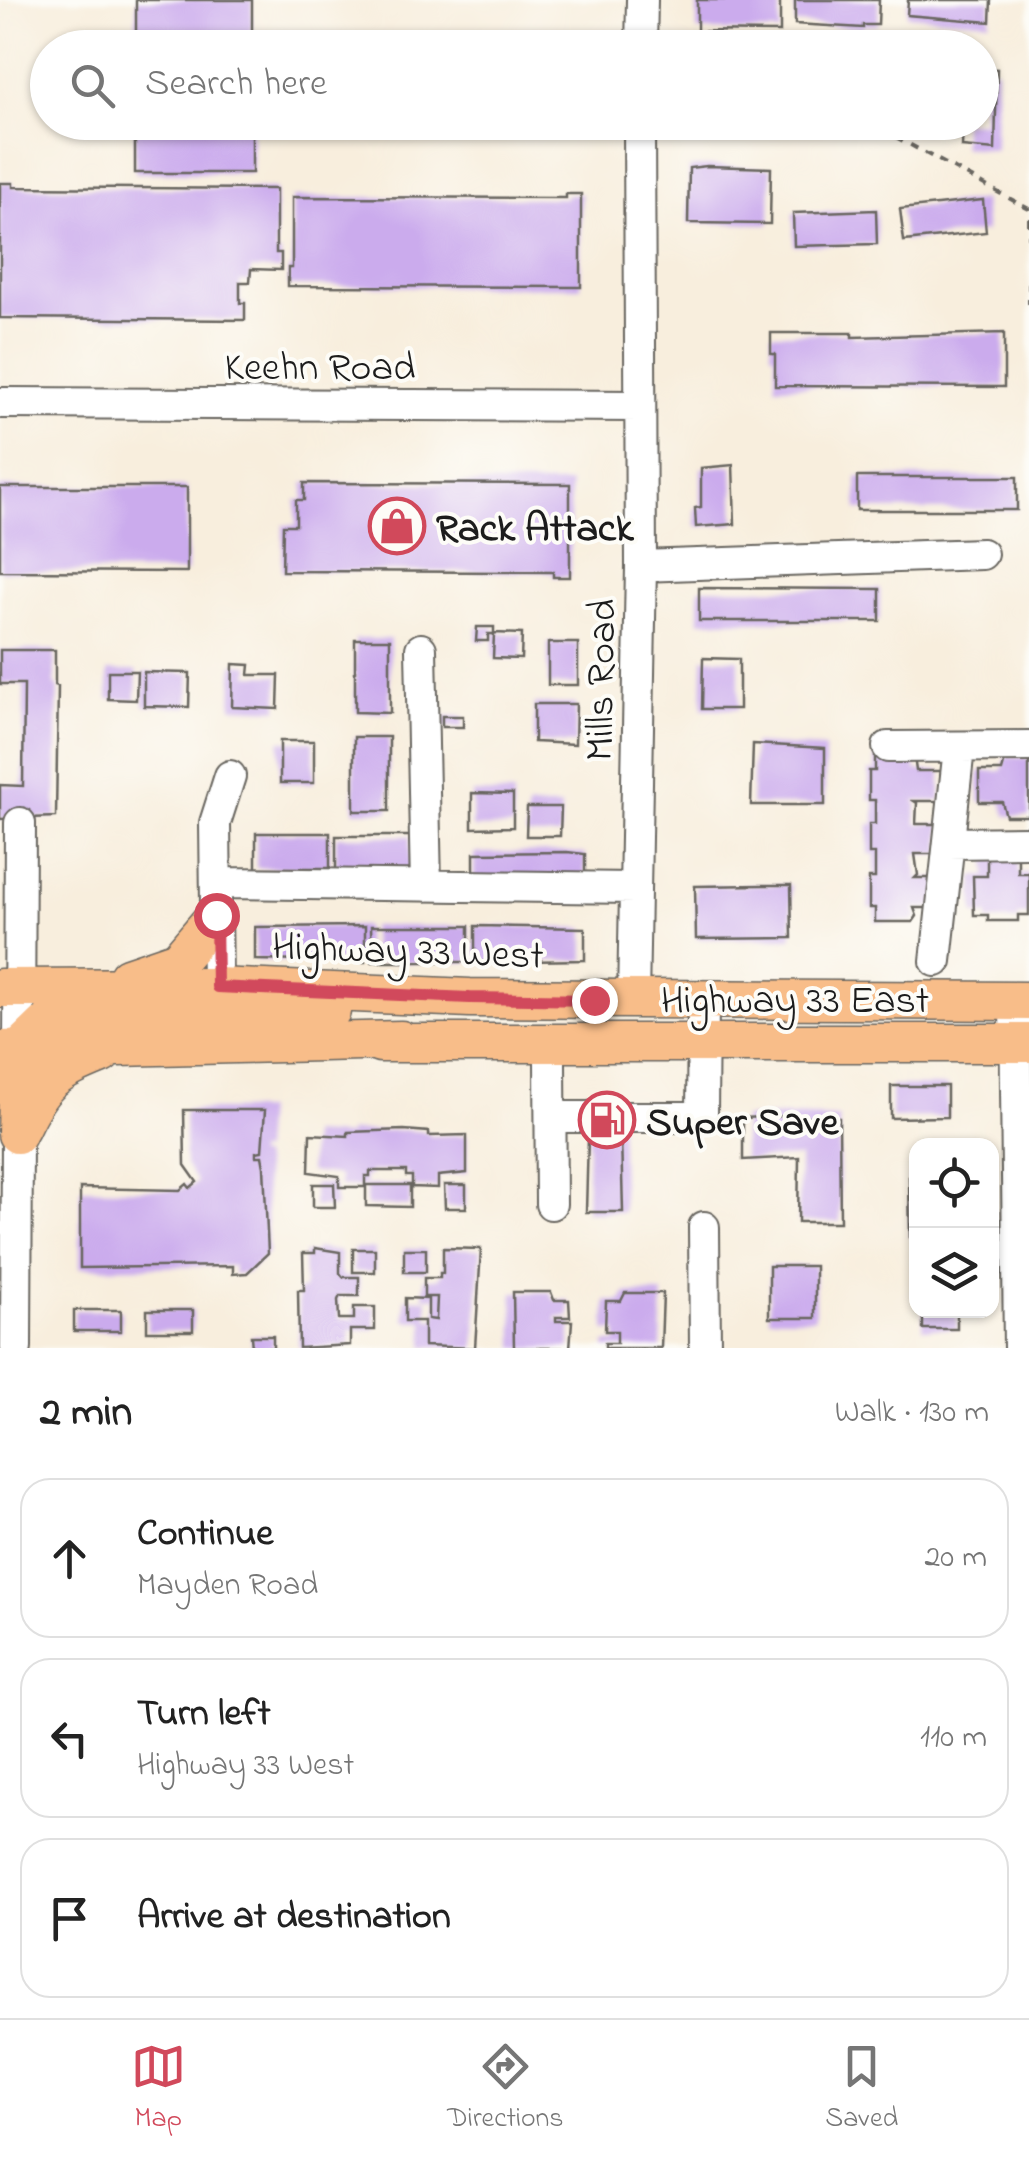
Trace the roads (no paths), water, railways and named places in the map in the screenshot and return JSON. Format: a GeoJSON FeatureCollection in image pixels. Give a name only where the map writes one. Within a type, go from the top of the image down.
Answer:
{"type":"FeatureCollection","features":[{"type":"Feature","properties":{"kind":"main road"},"geometry":{"type":"LineString","coordinates":[[72,987],[144,974],[178,960],[216,899]]}},
{"type":"Feature","properties":{"kind":"main road","name":"Highway 33 West"},"geometry":{"type":"LineString","coordinates":[[10,999],[72,987],[217,987],[470,998],[1022,1001]]}},
{"type":"Feature","properties":{"kind":"main road"},"geometry":{"type":"LineString","coordinates":[[10,999],[171,1008],[217,987]]}},
{"type":"Feature","properties":{"kind":"main road"},"geometry":{"type":"LineString","coordinates":[[17,1134],[10,1050],[47,1023],[84,1018],[260,1017],[470,998]]}},
{"type":"Feature","properties":{"kind":"main road","name":"Highway 33 West"},"geometry":{"type":"LineString","coordinates":[[10,1050],[380,1043],[517,1027],[594,1026],[614,1020],[634,1000]]}},
{"type":"Feature","properties":{"kind":"main road","name":"Highway 33 East"},"geometry":{"type":"LineString","coordinates":[[380,1043],[1022,1043]]}},
{"type":"Feature","properties":{"kind":"main road"},"geometry":{"type":"LineString","coordinates":[[17,1134],[50,1079],[117,1047]]}},
{"type":"Feature","properties":{"kind":"main road"},"geometry":{"type":"LineString","coordinates":[[0,1100],[17,1134]]}},
{"type":"Feature","properties":{"kind":"street"},"geometry":{"type":"LineString","coordinates":[[641,30],[642,0]]}},
{"type":"Feature","properties":{"kind":"street","name":"Mills Road"},"geometry":{"type":"LineString","coordinates":[[634,1000],[641,566],[639,140]]}},
{"type":"Feature","properties":{"kind":"street","name":"Keehn Road"},"geometry":{"type":"LineString","coordinates":[[0,403],[640,406]]}},
{"type":"Feature","properties":{"kind":"street"},"geometry":{"type":"LineString","coordinates":[[641,566],[982,554]]}},
{"type":"Feature","properties":{"kind":"street"},"geometry":{"type":"LineString","coordinates":[[421,648],[426,886]]}},
{"type":"Feature","properties":{"kind":"street"},"geometry":{"type":"LineString","coordinates":[[888,747],[1029,746]]}},
{"type":"Feature","properties":{"kind":"street"},"geometry":{"type":"LineString","coordinates":[[936,961],[959,748]]}},
{"type":"Feature","properties":{"kind":"street"},"geometry":{"type":"LineString","coordinates":[[217,987],[215,823],[230,776]]}},
{"type":"Feature","properties":{"kind":"street"},"geometry":{"type":"LineString","coordinates":[[10,1050],[20,823]]}},
{"type":"Feature","properties":{"kind":"street"},"geometry":{"type":"LineString","coordinates":[[949,843],[1029,842]]}},
{"type":"Feature","properties":{"kind":"street"},"geometry":{"type":"LineString","coordinates":[[216,899],[426,886],[634,888]]}},
{"type":"Feature","properties":{"kind":"street"},"geometry":{"type":"LineString","coordinates":[[551,1118],[702,1118],[703,1000]]}},
{"type":"Feature","properties":{"kind":"street"},"geometry":{"type":"LineString","coordinates":[[1019,1348],[1022,1001]]}},
{"type":"Feature","properties":{"kind":"street"},"geometry":{"type":"LineString","coordinates":[[550,1061],[551,1204]]}},
{"type":"Feature","properties":{"kind":"street"},"geometry":{"type":"LineString","coordinates":[[16,1348],[17,1134]]}},
{"type":"Feature","properties":{"kind":"street"},"geometry":{"type":"LineString","coordinates":[[704,1227],[704,1348]]}},
{"type":"Feature","properties":{"kind":"place","name":"Rack Attack"},"geometry":{"type":"Point","coordinates":[397,526]}},
{"type":"Feature","properties":{"kind":"place","name":"Super Save"},"geometry":{"type":"Point","coordinates":[607,1120]}}]}
